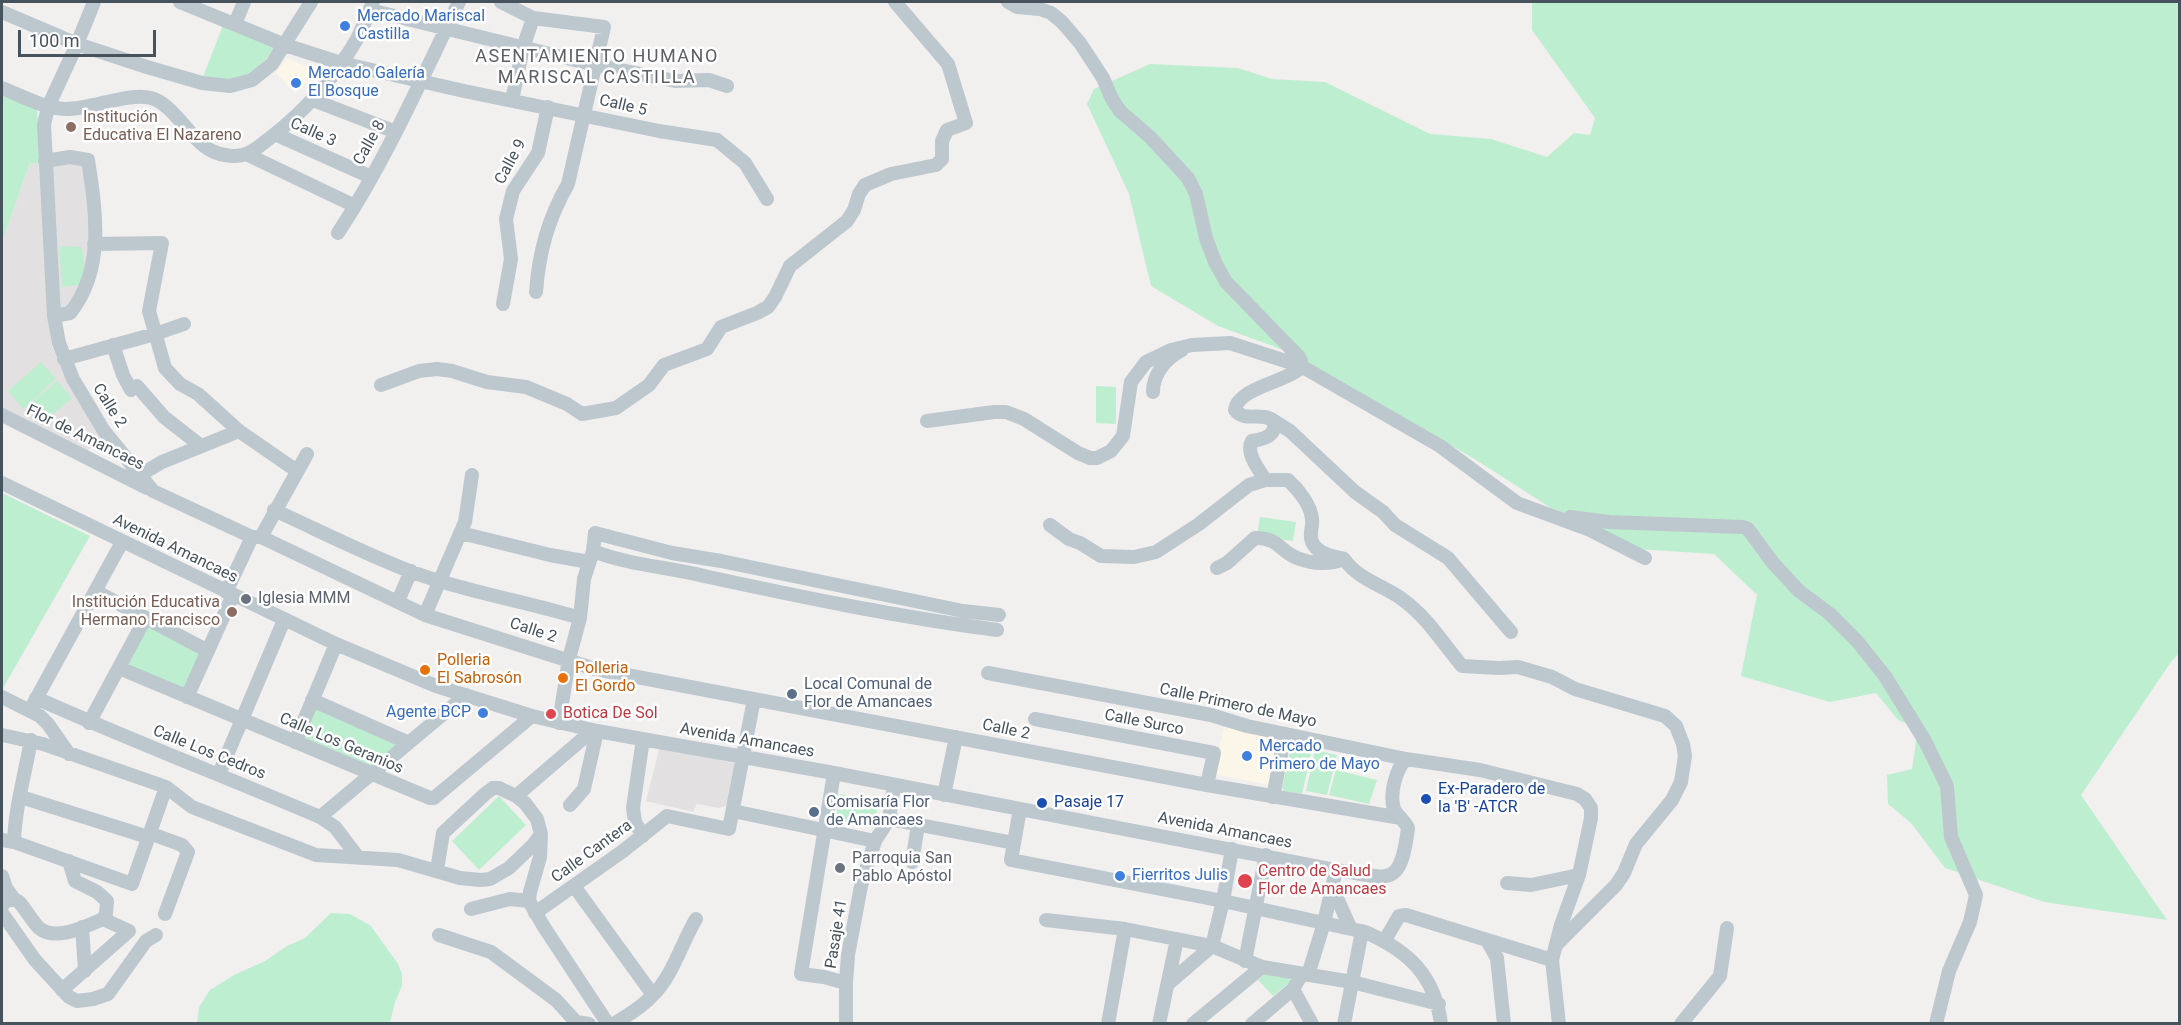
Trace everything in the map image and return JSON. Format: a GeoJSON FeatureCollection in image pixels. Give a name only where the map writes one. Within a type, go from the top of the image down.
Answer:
{"type":"FeatureCollection","features":[{"type":"Feature","properties":{"kind":"street","name":"Calle 2"},"geometry":{"type":"LineString","coordinates":[[94,2],[48,107],[44,125],[54,316],[64,359],[100,425],[153,491],[425,615],[595,669],[1207,785],[1401,818]]}},
{"type":"Feature","properties":{"kind":"street","name":"Calle 5"},"geometry":{"type":"LineString","coordinates":[[180,2],[285,45],[341,63],[659,131],[717,140],[745,162],[767,199]]}},
{"type":"Feature","properties":{"kind":"street"},"geometry":{"type":"LineString","coordinates":[[236,24],[244,2]]}},
{"type":"Feature","properties":{"kind":"street"},"geometry":{"type":"LineString","coordinates":[[4,9],[77,44],[202,83],[230,86],[252,80],[272,64],[311,2]]}},
{"type":"Feature","properties":{"kind":"street","name":"Calle 8"},"geometry":{"type":"LineString","coordinates":[[338,233],[396,132],[459,2]]}},
{"type":"Feature","properties":{"kind":"street"},"geometry":{"type":"LineString","coordinates":[[501,2],[533,18],[604,27],[568,184],[555,206],[545,233],[538,262],[536,292]]}},
{"type":"Feature","properties":{"kind":"street"},"geometry":{"type":"LineString","coordinates":[[381,385],[427,370],[452,371],[487,382],[526,387],[587,415],[622,405],[649,385],[664,365],[707,349],[721,327],[768,307],[776,297],[790,266],[847,221],[865,185],[891,174],[936,165],[942,159],[942,141],[947,130],[966,123],[948,64],[895,2]]}},
{"type":"Feature","properties":{"kind":"street"},"geometry":{"type":"LineString","coordinates":[[1008,2],[1017,8],[1040,9],[1051,13],[1080,43],[1103,78],[1120,111],[1150,137],[1188,178],[1196,194],[1212,254],[1226,282],[1295,352],[1301,361],[1301,366]]}},
{"type":"Feature","properties":{"kind":"street"},"geometry":{"type":"LineString","coordinates":[[2,88],[48,107],[68,109],[122,99],[149,97],[159,101],[211,151],[235,156],[246,154],[275,134],[313,100],[357,38],[372,6],[524,48],[675,81],[709,80],[726,86]]}},
{"type":"Feature","properties":{"kind":"street"},"geometry":{"type":"LineString","coordinates":[[512,100],[533,18]]}},
{"type":"Feature","properties":{"kind":"street"},"geometry":{"type":"LineString","coordinates":[[313,100],[396,132]]}},
{"type":"Feature","properties":{"kind":"street","name":"Calle 9"},"geometry":{"type":"LineString","coordinates":[[503,304],[511,259],[506,219],[513,192],[538,153],[548,107]]}},
{"type":"Feature","properties":{"kind":"street","name":"Calle 3"},"geometry":{"type":"LineString","coordinates":[[275,134],[370,177]]}},
{"type":"Feature","properties":{"kind":"street"},"geometry":{"type":"LineString","coordinates":[[246,154],[355,206]]}},
{"type":"Feature","properties":{"kind":"street"},"geometry":{"type":"LineString","coordinates":[[45,161],[69,157],[88,160],[94,196],[94,260],[90,276],[75,308],[70,313],[54,316]]}},
{"type":"Feature","properties":{"kind":"street"},"geometry":{"type":"LineString","coordinates":[[94,244],[162,243],[149,310],[165,368],[180,384],[198,394],[239,431],[297,471]]}},
{"type":"Feature","properties":{"kind":"street"},"geometry":{"type":"LineString","coordinates":[[64,359],[184,324]]}},
{"type":"Feature","properties":{"kind":"street"},"geometry":{"type":"LineString","coordinates":[[927,421],[1006,412],[1024,419],[1078,453],[1090,459],[1097,458],[1111,451],[1123,436],[1131,382],[1146,362],[1159,354],[1192,345],[1230,344],[1301,366],[1440,446],[1517,503],[1590,530],[1645,558]]}},
{"type":"Feature","properties":{"kind":"street"},"geometry":{"type":"LineString","coordinates":[[113,345],[123,375],[134,388],[164,417],[201,446]]}},
{"type":"Feature","properties":{"kind":"street"},"geometry":{"type":"LineString","coordinates":[[1153,392],[1153,382],[1159,371],[1177,353],[1192,345]]}},
{"type":"Feature","properties":{"kind":"street"},"geometry":{"type":"LineString","coordinates":[[1301,366],[1293,374],[1242,396],[1235,410],[1240,416],[1264,417],[1290,431],[1355,492],[1383,512],[1395,525],[1448,558],[1511,632]]}},
{"type":"Feature","properties":{"kind":"street","name":"Flor de Amancaes"},"geometry":{"type":"LineString","coordinates":[[2,415],[153,491]]}},
{"type":"Feature","properties":{"kind":"street"},"geometry":{"type":"LineString","coordinates":[[1265,480],[1249,450],[1249,445],[1252,441],[1266,439],[1275,428],[1274,422]]}},
{"type":"Feature","properties":{"kind":"street"},"geometry":{"type":"LineString","coordinates":[[140,476],[162,462],[239,431]]}},
{"type":"Feature","properties":{"kind":"street"},"geometry":{"type":"LineString","coordinates":[[187,697],[230,594],[257,537],[307,454]]}},
{"type":"Feature","properties":{"kind":"street"},"geometry":{"type":"LineString","coordinates":[[425,615],[465,522],[472,475]]}},
{"type":"Feature","properties":{"kind":"street"},"geometry":{"type":"LineString","coordinates":[[1050,525],[1069,539],[1101,556],[1134,557],[1156,552],[1199,524],[1249,485],[1265,480],[1288,480],[1310,508],[1313,521],[1310,535],[1312,542],[1322,553],[1344,559],[1364,579],[1400,598],[1424,617],[1462,666],[1518,667],[1552,677],[1575,689],[1665,716],[1676,726],[1683,744],[1685,756],[1681,782],[1672,800],[1636,843],[1624,873],[1616,885],[1553,953]]}},
{"type":"Feature","properties":{"kind":"street","name":"Avenida Amancaes"},"geometry":{"type":"LineString","coordinates":[[2,483],[336,644],[436,686],[559,723],[834,773],[1336,870],[1386,877],[1395,873],[1404,859],[1408,828],[1401,818]]}},
{"type":"Feature","properties":{"kind":"street"},"geometry":{"type":"LineString","coordinates":[[274,510],[411,572],[536,604],[580,618]]}},
{"type":"Feature","properties":{"kind":"street"},"geometry":{"type":"LineString","coordinates":[[1544,513],[1609,522],[1743,527],[1799,591],[1830,614],[1857,641],[1885,676],[1926,741],[1947,786],[1951,837],[1976,895],[1970,922],[1949,971],[1936,1023]]}},
{"type":"Feature","properties":{"kind":"street"},"geometry":{"type":"LineString","coordinates":[[461,532],[550,555],[591,556],[685,571],[909,617],[997,630]]}},
{"type":"Feature","properties":{"kind":"street"},"geometry":{"type":"LineString","coordinates":[[559,723],[569,659],[580,618],[584,579],[595,534],[672,553],[963,611],[999,615]]}},
{"type":"Feature","properties":{"kind":"street"},"geometry":{"type":"LineString","coordinates":[[1217,568],[1227,563],[1255,538],[1272,540],[1296,558],[1323,564],[1344,559]]}},
{"type":"Feature","properties":{"kind":"street"},"geometry":{"type":"LineString","coordinates":[[33,704],[122,542]]}},
{"type":"Feature","properties":{"kind":"street"},"geometry":{"type":"LineString","coordinates":[[398,601],[411,572]]}},
{"type":"Feature","properties":{"kind":"street"},"geometry":{"type":"LineString","coordinates":[[95,591],[208,651]]}},
{"type":"Feature","properties":{"kind":"street"},"geometry":{"type":"LineString","coordinates":[[89,723],[145,619]]}},
{"type":"Feature","properties":{"kind":"street"},"geometry":{"type":"LineString","coordinates":[[219,774],[284,620]]}},
{"type":"Feature","properties":{"kind":"street"},"geometry":{"type":"LineString","coordinates":[[295,742],[336,644]]}},
{"type":"Feature","properties":{"kind":"street","name":"Calle Los Geranios"},"geometry":{"type":"LineString","coordinates":[[119,668],[422,796],[434,798],[532,716]]}},
{"type":"Feature","properties":{"kind":"street","name":"Calle Primero de Mayo"},"geometry":{"type":"LineString","coordinates":[[988,673],[1211,715],[1247,726],[1406,759],[1480,770],[1577,794],[1585,799],[1591,808],[1579,875]]}},
{"type":"Feature","properties":{"kind":"street"},"geometry":{"type":"LineString","coordinates":[[320,817],[466,695]]}},
{"type":"Feature","properties":{"kind":"street"},"geometry":{"type":"LineString","coordinates":[[2,697],[33,704],[69,754]]}},
{"type":"Feature","properties":{"kind":"street"},"geometry":{"type":"LineString","coordinates":[[754,699],[733,811],[875,841]]}},
{"type":"Feature","properties":{"kind":"street"},"geometry":{"type":"LineString","coordinates":[[312,700],[409,743]]}},
{"type":"Feature","properties":{"kind":"street","name":"Calle Los Cedros"},"geometry":{"type":"LineString","coordinates":[[33,704],[89,723],[219,774],[320,817],[335,827],[357,856]]}},
{"type":"Feature","properties":{"kind":"street","name":"Calle Surco"},"geometry":{"type":"LineString","coordinates":[[1035,719],[1214,753],[1207,785]]}},
{"type":"Feature","properties":{"kind":"street"},"geometry":{"type":"LineString","coordinates":[[48,724],[49,736],[37,742],[8,841],[132,884],[166,787]]}},
{"type":"Feature","properties":{"kind":"street"},"geometry":{"type":"LineString","coordinates":[[516,796],[595,731]]}},
{"type":"Feature","properties":{"kind":"street"},"geometry":{"type":"LineString","coordinates":[[570,805],[584,789],[595,731]]}},
{"type":"Feature","properties":{"kind":"street"},"geometry":{"type":"LineString","coordinates":[[1273,797],[1285,734]]}},
{"type":"Feature","properties":{"kind":"street"},"geometry":{"type":"LineString","coordinates":[[2,735],[37,742],[166,787],[192,807],[316,855],[398,860],[466,879],[490,879],[509,868],[541,834]]}},
{"type":"Feature","properties":{"kind":"street"},"geometry":{"type":"LineString","coordinates":[[944,795],[956,736]]}},
{"type":"Feature","properties":{"kind":"street"},"geometry":{"type":"LineString","coordinates":[[643,739],[633,808],[635,822],[643,836]]}},
{"type":"Feature","properties":{"kind":"street"},"geometry":{"type":"LineString","coordinates":[[1401,818],[1396,812],[1393,796],[1397,773],[1406,759]]}},
{"type":"Feature","properties":{"kind":"street"},"geometry":{"type":"LineString","coordinates":[[834,773],[801,974],[846,983]]}},
{"type":"Feature","properties":{"kind":"street","name":"Pasaje 41"},"geometry":{"type":"LineString","coordinates":[[846,1023],[848,955],[861,886],[875,841],[889,819],[894,785]]}},
{"type":"Feature","properties":{"kind":"street"},"geometry":{"type":"LineString","coordinates":[[437,870],[441,838],[447,828],[493,789],[499,788],[525,803],[537,819],[541,834],[540,857],[533,878],[532,907],[608,1023]]}},
{"type":"Feature","properties":{"kind":"street"},"geometry":{"type":"LineString","coordinates":[[21,797],[182,845],[188,852],[165,914]]}},
{"type":"Feature","properties":{"kind":"street"},"geometry":{"type":"LineString","coordinates":[[1020,809],[1011,860],[1356,929],[1385,940],[1403,952],[1424,974],[1439,1004],[1441,1023]]}},
{"type":"Feature","properties":{"kind":"street","name":"Calle Cantera"},"geometry":{"type":"LineString","coordinates":[[532,907],[574,886],[667,816],[729,829],[733,811]]}},
{"type":"Feature","properties":{"kind":"street"},"geometry":{"type":"LineString","coordinates":[[889,819],[1014,843]]}},
{"type":"Feature","properties":{"kind":"street"},"geometry":{"type":"LineString","coordinates":[[912,862],[918,825]]}},
{"type":"Feature","properties":{"kind":"street"},"geometry":{"type":"LineString","coordinates":[[1168,984],[1212,946],[1224,901],[1232,849]]}},
{"type":"Feature","properties":{"kind":"street"},"geometry":{"type":"LineString","coordinates":[[1245,961],[1266,855]]}},
{"type":"Feature","properties":{"kind":"street"},"geometry":{"type":"LineString","coordinates":[[69,861],[75,881],[104,896],[107,901],[103,919]]}},
{"type":"Feature","properties":{"kind":"street"},"geometry":{"type":"LineString","coordinates":[[1252,1023],[1293,989],[1305,974],[1324,922],[1336,870]]}},
{"type":"Feature","properties":{"kind":"street"},"geometry":{"type":"LineString","coordinates":[[1558,1023],[1553,953],[1579,875]]}},
{"type":"Feature","properties":{"kind":"street"},"geometry":{"type":"LineString","coordinates":[[1506,884],[1531,885],[1579,875]]}},
{"type":"Feature","properties":{"kind":"street"},"geometry":{"type":"LineString","coordinates":[[574,886],[653,996]]}},
{"type":"Feature","properties":{"kind":"street"},"geometry":{"type":"LineString","coordinates":[[1332,887],[1356,929],[1352,982],[1344,1023]]}},
{"type":"Feature","properties":{"kind":"street"},"geometry":{"type":"LineString","coordinates":[[471,909],[510,899],[532,907]]}},
{"type":"Feature","properties":{"kind":"street"},"geometry":{"type":"LineString","coordinates":[[62,990],[129,931],[103,919],[57,933],[44,931],[39,928],[21,904],[4,904],[35,960],[62,990],[69,997],[77,1001],[108,994],[146,941],[156,935]]}},
{"type":"Feature","properties":{"kind":"street"},"geometry":{"type":"LineString","coordinates":[[1385,940],[1399,916],[1402,915],[1488,942],[1553,953]]}},
{"type":"Feature","properties":{"kind":"street"},"geometry":{"type":"LineString","coordinates":[[614,1023],[637,1010],[653,996],[666,977],[696,919]]}},
{"type":"Feature","properties":{"kind":"street"},"geometry":{"type":"LineString","coordinates":[[1046,920],[1125,928],[1212,946],[1262,967],[1352,982],[1439,1004]]}},
{"type":"Feature","properties":{"kind":"street"},"geometry":{"type":"LineString","coordinates":[[82,927],[85,971]]}},
{"type":"Feature","properties":{"kind":"street"},"geometry":{"type":"LineString","coordinates":[[1108,1023],[1125,928]]}},
{"type":"Feature","properties":{"kind":"street"},"geometry":{"type":"LineString","coordinates":[[1681,1023],[1720,976],[1727,928]]}},
{"type":"Feature","properties":{"kind":"street"},"geometry":{"type":"LineString","coordinates":[[439,935],[491,952],[556,1000],[578,1023]]}},
{"type":"Feature","properties":{"kind":"street"},"geometry":{"type":"LineString","coordinates":[[1160,1023],[1178,939]]}},
{"type":"Feature","properties":{"kind":"street"},"geometry":{"type":"LineString","coordinates":[[1488,942],[1497,958],[1504,1023]]}},
{"type":"Feature","properties":{"kind":"street"},"geometry":{"type":"LineString","coordinates":[[1193,1023],[1262,967]]}},
{"type":"Feature","properties":{"kind":"street"},"geometry":{"type":"LineString","coordinates":[[1293,989],[1312,1023]]}},
{"type":"Feature","properties":{"kind":"shaded area","name":"Mercado Galería El Bosque"},"geometry":{"type":"Polygon","coordinates":[[[287,58],[319,72],[295,93],[276,73],[287,58]]]}},
{"type":"Feature","properties":{"kind":"shaded area"},"geometry":{"type":"Polygon","coordinates":[[[30,163],[40,164],[52,346],[70,387],[101,438],[87,451],[2,409],[2,242],[30,163]]]}},
{"type":"Feature","properties":{"kind":"shaded area"},"geometry":{"type":"Polygon","coordinates":[[[49,163],[84,163],[91,200],[89,276],[75,292],[71,308],[58,312],[49,163]]]}},
{"type":"Feature","properties":{"kind":"shaded area","name":"Mercado Primero de Mayo"},"geometry":{"type":"Polygon","coordinates":[[[1224,727],[1279,738],[1270,785],[1213,774],[1224,727]]]}},
{"type":"Feature","properties":{"kind":"shaded area"},"geometry":{"type":"Polygon","coordinates":[[[660,746],[737,764],[728,805],[719,808],[697,804],[693,812],[646,801],[660,746]]]}},
{"type":"Feature","properties":{"kind":"green space"},"geometry":{"type":"Polygon","coordinates":[[[1532,2],[2179,2],[2179,653],[2081,795],[2167,920],[2044,902],[1945,868],[1911,823],[1888,804],[1887,775],[1912,769],[1918,728],[1898,720],[1876,693],[1830,702],[1741,676],[1757,595],[1714,554],[1636,549],[1590,533],[1473,458],[1333,379],[1297,355],[1218,326],[1151,286],[1129,194],[1087,104],[1094,89],[1150,64],[1238,68],[1272,79],[1325,82],[1430,134],[1491,139],[1547,157],[1574,133],[1590,135],[1595,118],[1532,30],[1532,2]]]}},
{"type":"Feature","properties":{"kind":"green space"},"geometry":{"type":"Polygon","coordinates":[[[223,25],[276,47],[255,72],[235,80],[203,77],[223,25]]]}},
{"type":"Feature","properties":{"kind":"green space"},"geometry":{"type":"Polygon","coordinates":[[[2,93],[37,109],[40,164],[30,163],[2,242],[2,93]]]}},
{"type":"Feature","properties":{"kind":"green space"},"geometry":{"type":"Polygon","coordinates":[[[59,246],[82,247],[86,276],[79,285],[62,287],[59,246]]]}},
{"type":"Feature","properties":{"kind":"green space"},"geometry":{"type":"Polygon","coordinates":[[[41,362],[56,379],[23,409],[8,391],[41,362]]]}},
{"type":"Feature","properties":{"kind":"green space"},"geometry":{"type":"Polygon","coordinates":[[[57,381],[72,398],[43,423],[27,406],[57,381]]]}},
{"type":"Feature","properties":{"kind":"green space"},"geometry":{"type":"Polygon","coordinates":[[[1096,386],[1116,387],[1116,424],[1096,423],[1096,386]]]}},
{"type":"Feature","properties":{"kind":"green space"},"geometry":{"type":"Polygon","coordinates":[[[2,493],[90,536],[2,690],[2,493]]]}},
{"type":"Feature","properties":{"kind":"green space"},"geometry":{"type":"Polygon","coordinates":[[[1260,517],[1296,522],[1293,541],[1257,536],[1260,517]]]}},
{"type":"Feature","properties":{"kind":"green space"},"geometry":{"type":"Polygon","coordinates":[[[147,625],[202,654],[185,691],[126,666],[147,625]]]}},
{"type":"Feature","properties":{"kind":"green space"},"geometry":{"type":"Polygon","coordinates":[[[315,705],[400,745],[372,770],[301,741],[315,705]]]}},
{"type":"Feature","properties":{"kind":"green space"},"geometry":{"type":"Polygon","coordinates":[[[1292,742],[1313,745],[1302,794],[1284,791],[1282,788],[1292,742]]]}},
{"type":"Feature","properties":{"kind":"green space"},"geometry":{"type":"Polygon","coordinates":[[[1315,750],[1337,755],[1327,795],[1306,791],[1315,750]]]}},
{"type":"Feature","properties":{"kind":"green space"},"geometry":{"type":"Polygon","coordinates":[[[1336,770],[1377,780],[1369,804],[1329,795],[1336,770]]]}},
{"type":"Feature","properties":{"kind":"green space"},"geometry":{"type":"Polygon","coordinates":[[[840,794],[879,802],[873,828],[835,820],[840,794]]]}},
{"type":"Feature","properties":{"kind":"green space"},"geometry":{"type":"Polygon","coordinates":[[[499,796],[526,825],[479,870],[452,841],[499,796]]]}},
{"type":"Feature","properties":{"kind":"green space"},"geometry":{"type":"Polygon","coordinates":[[[331,913],[350,914],[371,926],[398,964],[402,974],[402,986],[390,1023],[197,1023],[199,1007],[210,990],[305,938],[331,913]]]}},
{"type":"Feature","properties":{"kind":"green space"},"geometry":{"type":"Polygon","coordinates":[[[1278,971],[1284,973],[1291,981],[1273,996],[1258,980],[1264,975],[1278,971]]]}},
{"type":"Feature","properties":{"kind":"place","name":"Mercado Mariscal Castilla"},"geometry":{"type":"Point","coordinates":[345,26]}},
{"type":"Feature","properties":{"kind":"place","name":"Mercado Galería El Bosque"},"geometry":{"type":"Point","coordinates":[296,83]}},
{"type":"Feature","properties":{"kind":"place","name":"Institución Educativa El Nazareno"},"geometry":{"type":"Point","coordinates":[71,127]}},
{"type":"Feature","properties":{"kind":"place","name":"Iglesia MMM"},"geometry":{"type":"Point","coordinates":[246,599]}},
{"type":"Feature","properties":{"kind":"place","name":"Institución Educativa Hermano Francisco"},"geometry":{"type":"Point","coordinates":[232,612]}},
{"type":"Feature","properties":{"kind":"place","name":"Polleria El Sabrosón"},"geometry":{"type":"Point","coordinates":[425,670]}},
{"type":"Feature","properties":{"kind":"place","name":"Polleria El Gordo"},"geometry":{"type":"Point","coordinates":[563,678]}},
{"type":"Feature","properties":{"kind":"place","name":"Local Comunal de Flor de Amancaes"},"geometry":{"type":"Point","coordinates":[792,694]}},
{"type":"Feature","properties":{"kind":"place","name":"Agente BCP"},"geometry":{"type":"Point","coordinates":[483,713]}},
{"type":"Feature","properties":{"kind":"place","name":"Botica De Sol"},"geometry":{"type":"Point","coordinates":[551,714]}},
{"type":"Feature","properties":{"kind":"place","name":"Mercado Primero de Mayo"},"geometry":{"type":"Point","coordinates":[1247,756]}},
{"type":"Feature","properties":{"kind":"place","name":"Ex-Paradero de la 'B' -ATCR"},"geometry":{"type":"Point","coordinates":[1426,799]}},
{"type":"Feature","properties":{"kind":"place","name":"Pasaje 17"},"geometry":{"type":"Point","coordinates":[1042,803]}},
{"type":"Feature","properties":{"kind":"place","name":"Comisaría Flor de Amancaes"},"geometry":{"type":"Point","coordinates":[814,812]}},
{"type":"Feature","properties":{"kind":"place","name":"Parroquia San Pablo Apóstol"},"geometry":{"type":"Point","coordinates":[840,868]}},
{"type":"Feature","properties":{"kind":"place","name":"Fierritos Julis"},"geometry":{"type":"Point","coordinates":[1120,876]}},
{"type":"Feature","properties":{"kind":"place","name":"Centro de Salud Flor de Amancaes"},"geometry":{"type":"Point","coordinates":[1245,881]}},
{"type":"Feature","properties":{"kind":"district","name":"ASENTAMIENTO HUMANO MARISCAL CASTILLA"},"geometry":{"type":"Point","coordinates":[597,67]}}]}
